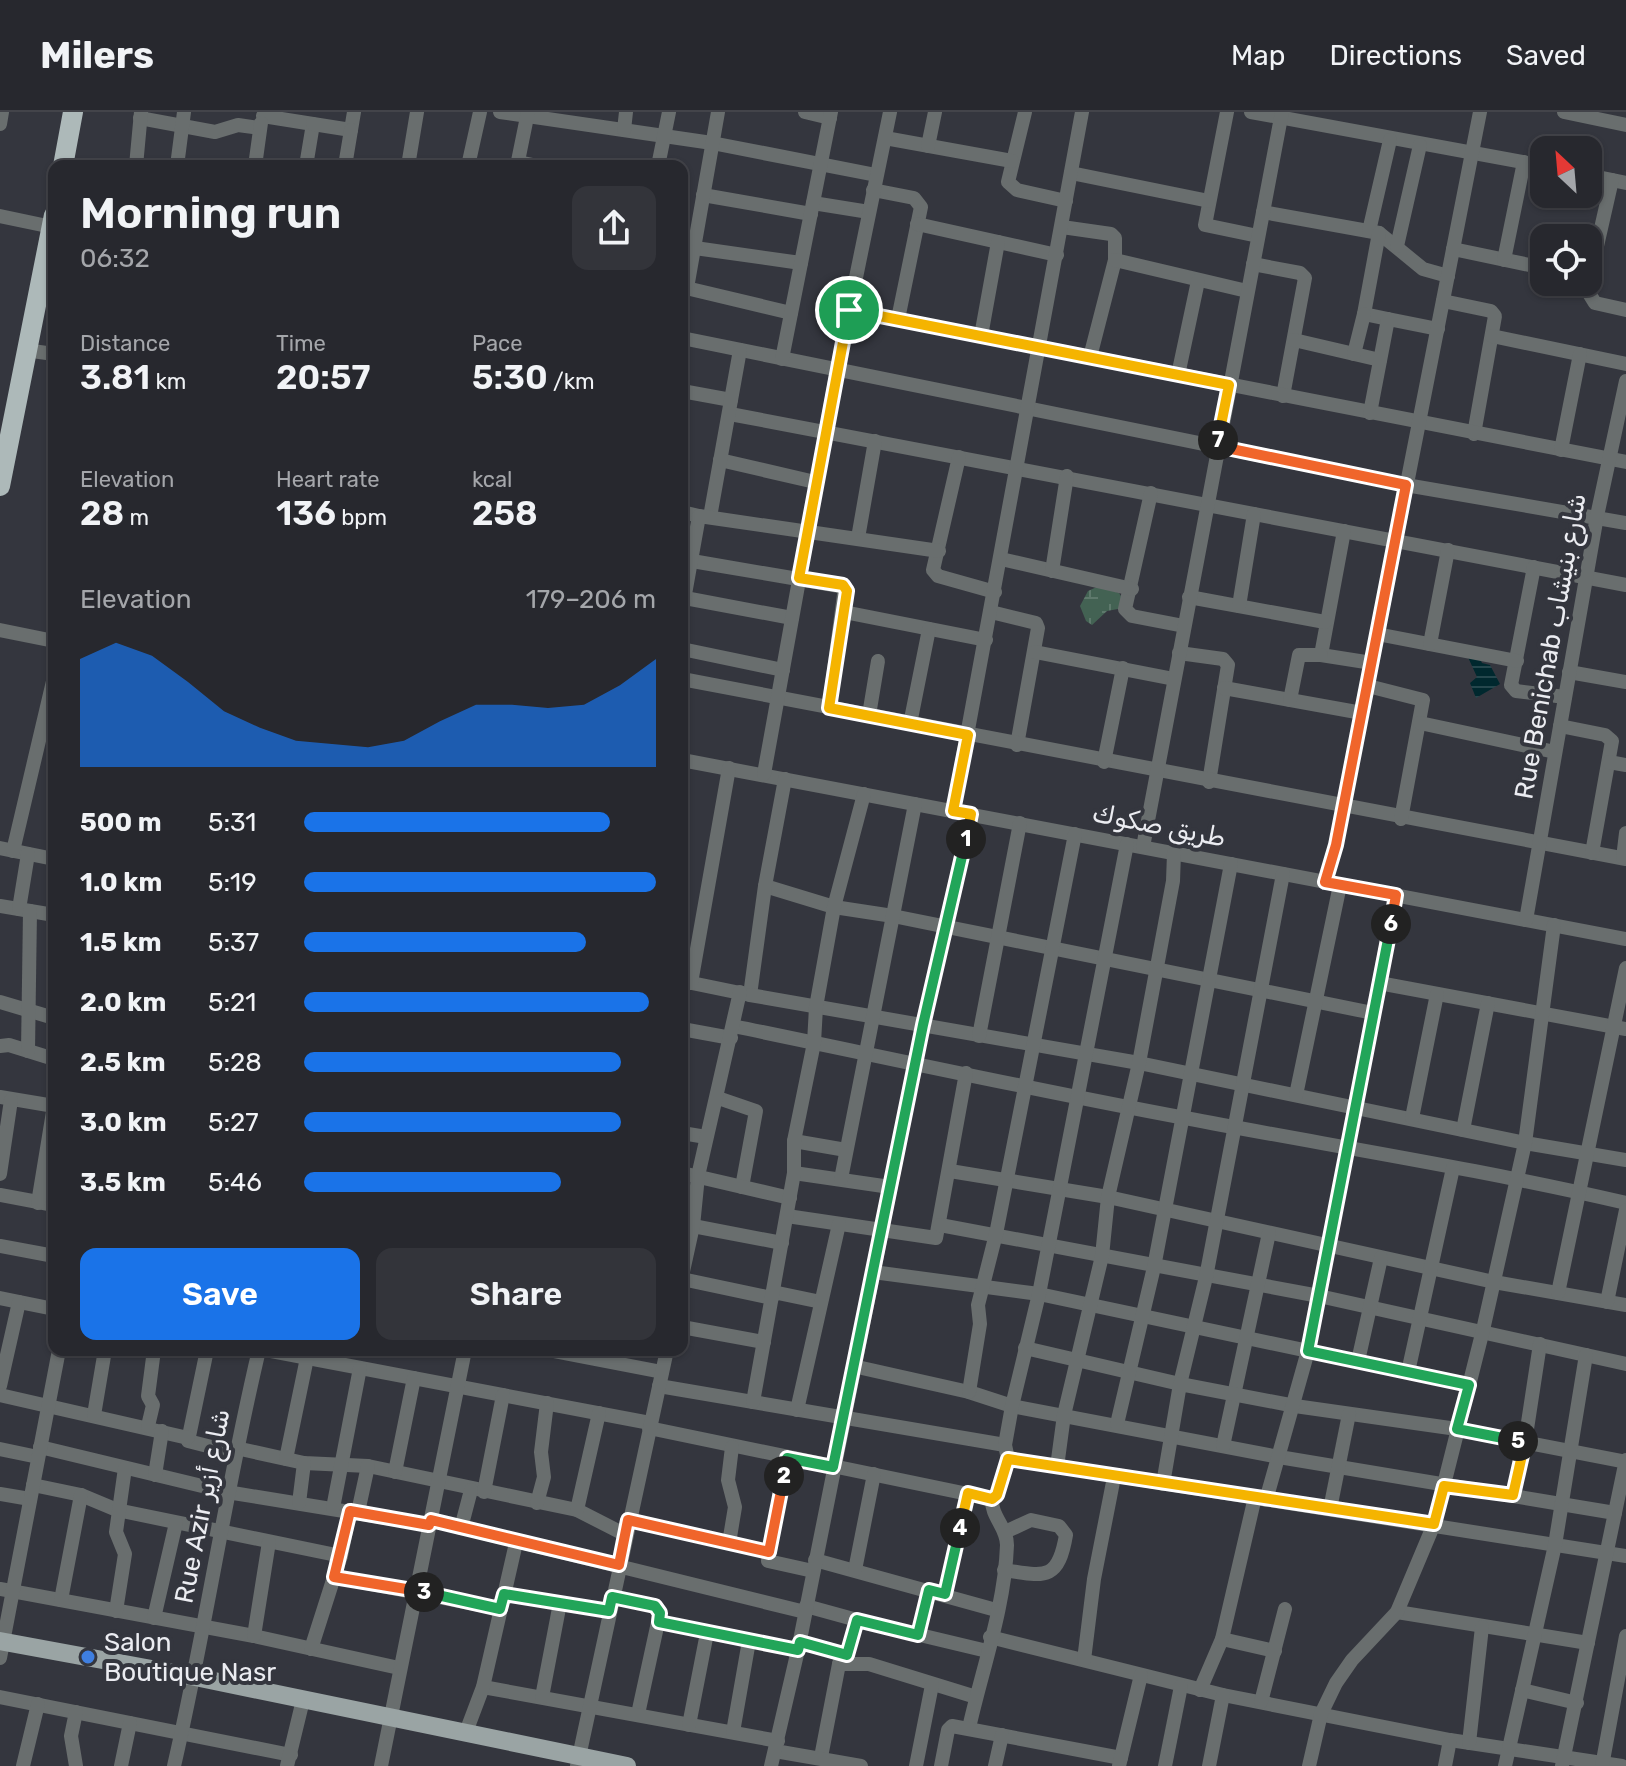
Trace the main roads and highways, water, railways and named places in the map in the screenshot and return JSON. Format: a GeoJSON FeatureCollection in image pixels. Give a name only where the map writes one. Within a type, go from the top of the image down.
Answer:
{"type":"FeatureCollection","features":[{"type":"Feature","properties":{"kind":"highway"},"geometry":{"type":"LineString","coordinates":[[64,160],[73,112]]}},
{"type":"Feature","properties":{"kind":"highway"},"geometry":{"type":"LineString","coordinates":[[0,486],[6,419],[48,244]]}},
{"type":"Feature","properties":{"kind":"main road"},"geometry":{"type":"LineString","coordinates":[[1,1647],[195,1677],[466,1732],[578,1761],[627,1766]]}},
{"type":"Feature","properties":{"kind":"water"},"geometry":{"type":"Polygon","coordinates":[[[1467,655],[1478,655],[1482,663],[1490,665],[1500,684],[1476,698],[1470,683],[1477,677],[1467,655]]]}},
{"type":"Feature","properties":{"kind":"place","name":"Salon Boutique Nasr"},"geometry":{"type":"Point","coordinates":[88,1657]}}]}
